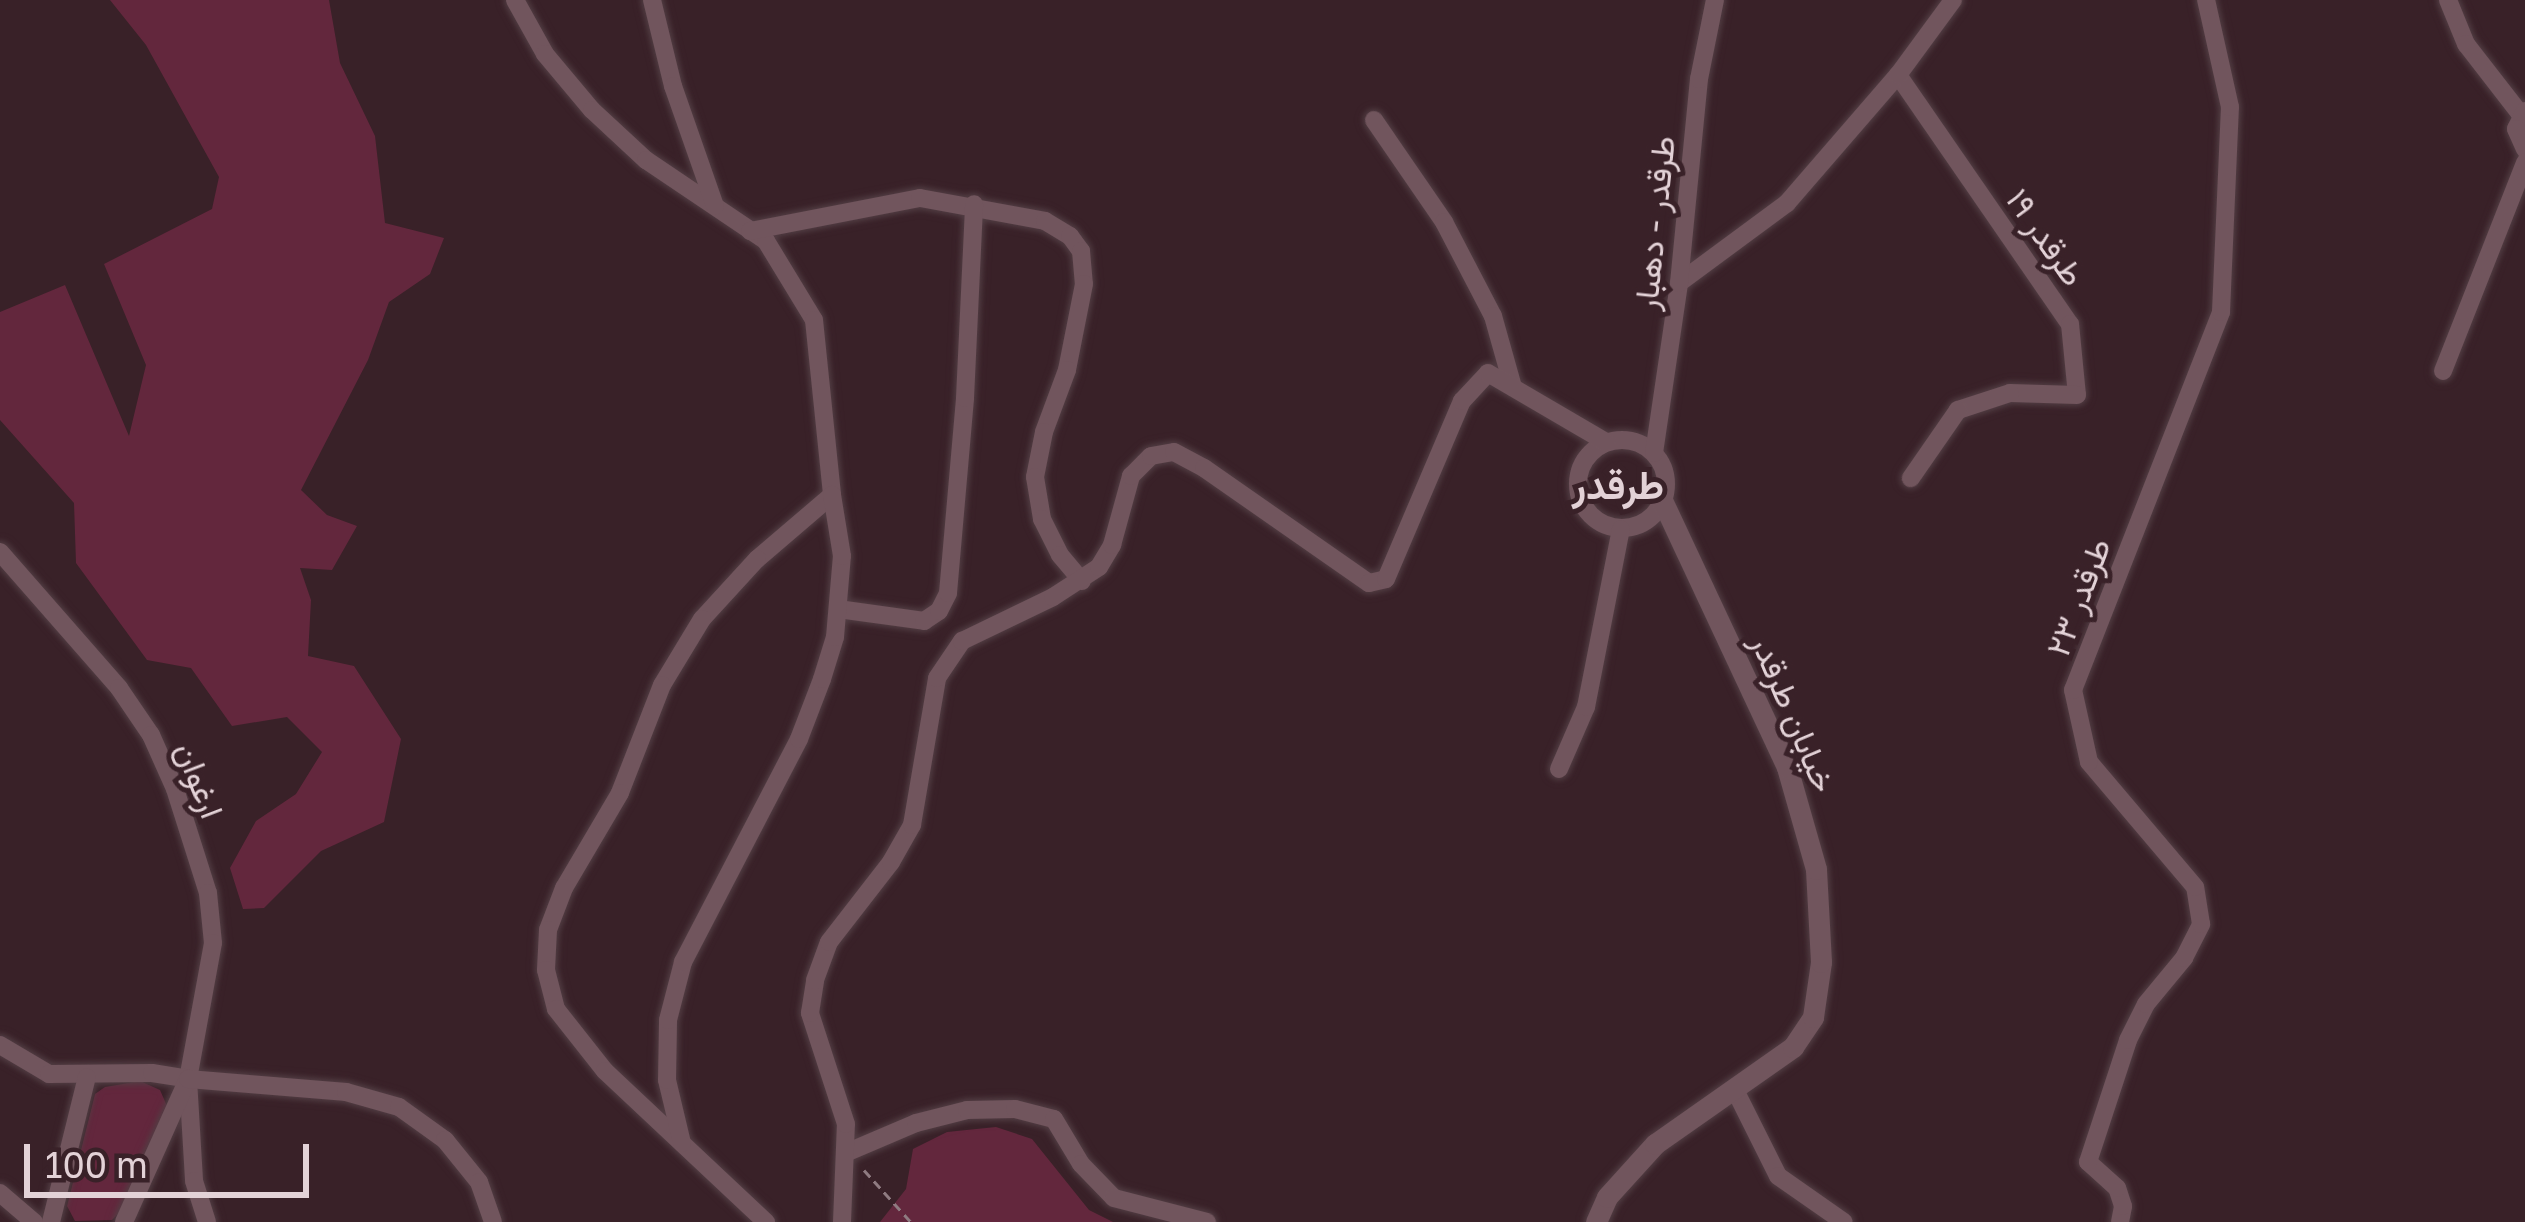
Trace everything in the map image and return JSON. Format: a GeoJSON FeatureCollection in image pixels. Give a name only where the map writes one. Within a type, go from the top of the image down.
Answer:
{"type":"FeatureCollection","features":[{"type":"Feature","properties":{"kind":"street"},"geometry":{"type":"LineString","coordinates":[[515,0],[544,54],[592,110],[646,160],[751,231],[790,274],[814,320],[842,556],[838,609],[823,680],[799,739],[683,962],[668,1020],[667,1060],[682,1143]]}},
{"type":"Feature","properties":{"kind":"street"},"geometry":{"type":"LineString","coordinates":[[652,0],[673,86],[715,206]]}},
{"type":"Feature","properties":{"kind":"street","name":"طرقدر - دهبار"},"geometry":{"type":"LineString","coordinates":[[1654,453],[1679,284],[1699,79],[1715,0]]}},
{"type":"Feature","properties":{"kind":"street"},"geometry":{"type":"LineString","coordinates":[[1679,284],[1787,202],[1898,76],[1953,0]]}},
{"type":"Feature","properties":{"kind":"street","name":"طرقدر ۲۳"},"geometry":{"type":"LineString","coordinates":[[2120,1222],[2123,1206],[2117,1188],[2088,1162],[2128,1040],[2146,1004],[2185,958],[2201,924],[2195,887],[2089,762],[2074,690],[2221,312],[2230,106],[2206,0]]}},
{"type":"Feature","properties":{"kind":"street"},"geometry":{"type":"LineString","coordinates":[[2448,0],[2466,44],[2523,113],[2516,136],[2525,149]]}},
{"type":"Feature","properties":{"kind":"street","name":"طرقدر ۱۹"},"geometry":{"type":"LineString","coordinates":[[1898,76],[2070,325],[2077,394],[2010,393],[1958,410],[1911,478]]}},
{"type":"Feature","properties":{"kind":"street"},"geometry":{"type":"LineString","coordinates":[[1374,120],[1444,222],[1493,316],[1513,387]]}},
{"type":"Feature","properties":{"kind":"street"},"geometry":{"type":"LineString","coordinates":[[2443,370],[2525,163]]}},
{"type":"Feature","properties":{"kind":"street"},"geometry":{"type":"LineString","coordinates":[[751,231],[920,197],[1045,221],[1070,236],[1081,251],[1084,284],[1078,324],[1035,477],[1042,518],[1060,555],[1082,581]]}},
{"type":"Feature","properties":{"kind":"street"},"geometry":{"type":"LineString","coordinates":[[838,609],[924,621],[939,611],[948,593],[974,204]]}},
{"type":"Feature","properties":{"kind":"street"},"geometry":{"type":"LineString","coordinates":[[842,1222],[846,1124],[810,1013],[815,980],[829,943],[891,862],[912,825],[937,678],[962,641],[1082,581],[1112,545],[1131,476],[1151,456],[1174,452],[1369,583],[1386,579],[1462,401],[1488,373],[1606,442]]}},
{"type":"Feature","properties":{"kind":"street"},"geometry":{"type":"LineString","coordinates":[[1623,439],[1654,453],[1664,468],[1663,502],[1653,516],[1621,529],[1604,525],[1580,500],[1581,466],[1606,442],[1623,439]]}},
{"type":"Feature","properties":{"kind":"street"},"geometry":{"type":"LineString","coordinates":[[754,1218],[605,1071],[556,1009],[546,970],[548,930],[564,888],[620,793],[662,685],[702,619],[757,559],[832,495]]}},
{"type":"Feature","properties":{"kind":"street","name":"خیابان طرقدر"},"geometry":{"type":"LineString","coordinates":[[1596,1222],[1607,1197],[1654,1144],[1793,1046],[1813,1017],[1821,962],[1816,869],[1787,767],[1663,502]]}},
{"type":"Feature","properties":{"kind":"street"},"geometry":{"type":"LineString","coordinates":[[1559,770],[1586,707],[1621,529]]}},
{"type":"Feature","properties":{"kind":"street","name":"ارغوان"},"geometry":{"type":"LineString","coordinates":[[0,552],[119,688],[151,735],[176,790],[208,893],[213,943],[188,1079]]}},
{"type":"Feature","properties":{"kind":"street"},"geometry":{"type":"LineString","coordinates":[[0,1045],[49,1073],[87,1077],[152,1073],[346,1091],[399,1107],[445,1140],[479,1182],[493,1222]]}},
{"type":"Feature","properties":{"kind":"street"},"geometry":{"type":"LineString","coordinates":[[51,1222],[87,1077]]}},
{"type":"Feature","properties":{"kind":"street"},"geometry":{"type":"LineString","coordinates":[[124,1222],[188,1079]]}},
{"type":"Feature","properties":{"kind":"street"},"geometry":{"type":"LineString","coordinates":[[188,1079],[194,1181],[208,1222]]}},
{"type":"Feature","properties":{"kind":"street"},"geometry":{"type":"LineString","coordinates":[[1734,1088],[1778,1176],[1844,1222]]}},
{"type":"Feature","properties":{"kind":"street"},"geometry":{"type":"LineString","coordinates":[[848,1152],[933,1119],[1015,1109],[1054,1119],[1081,1164],[1114,1198],[1207,1222]]}},
{"type":"Feature","properties":{"kind":"street"},"geometry":{"type":"LineString","coordinates":[[0,1193],[34,1222]]}},
{"type":"Feature","properties":{"kind":"path"},"geometry":{"type":"LineString","coordinates":[[848,1152],[911,1222]]}},
{"type":"Feature","properties":{"kind":"shaded area"},"geometry":{"type":"Polygon","coordinates":[[[110,0],[329,0],[340,63],[375,136],[385,223],[444,238],[430,274],[389,302],[368,360],[301,490],[327,515],[357,526],[332,570],[300,568],[311,600],[308,656],[354,666],[401,739],[384,822],[321,851],[264,908],[243,909],[230,868],[256,821],[296,794],[322,752],[287,717],[232,726],[191,668],[147,660],[76,563],[74,503],[0,420],[0,312],[65,285],[129,436],[146,365],[104,264],[212,209],[219,177],[146,45],[110,0]]]}},
{"type":"Feature","properties":{"kind":"shaded area"},"geometry":{"type":"Polygon","coordinates":[[[140,1081],[160,1090],[167,1106],[118,1214],[112,1220],[75,1221],[67,1206],[95,1094],[105,1087],[140,1081]]]}},
{"type":"Feature","properties":{"kind":"shaded area"},"geometry":{"type":"Polygon","coordinates":[[[996,1127],[1032,1139],[1089,1210],[1113,1222],[880,1222],[906,1189],[913,1149],[947,1132],[996,1127]]]}},
{"type":"Feature","properties":{"kind":"district","name":"طرقدر"},"geometry":{"type":"Point","coordinates":[1618,485]}}]}
